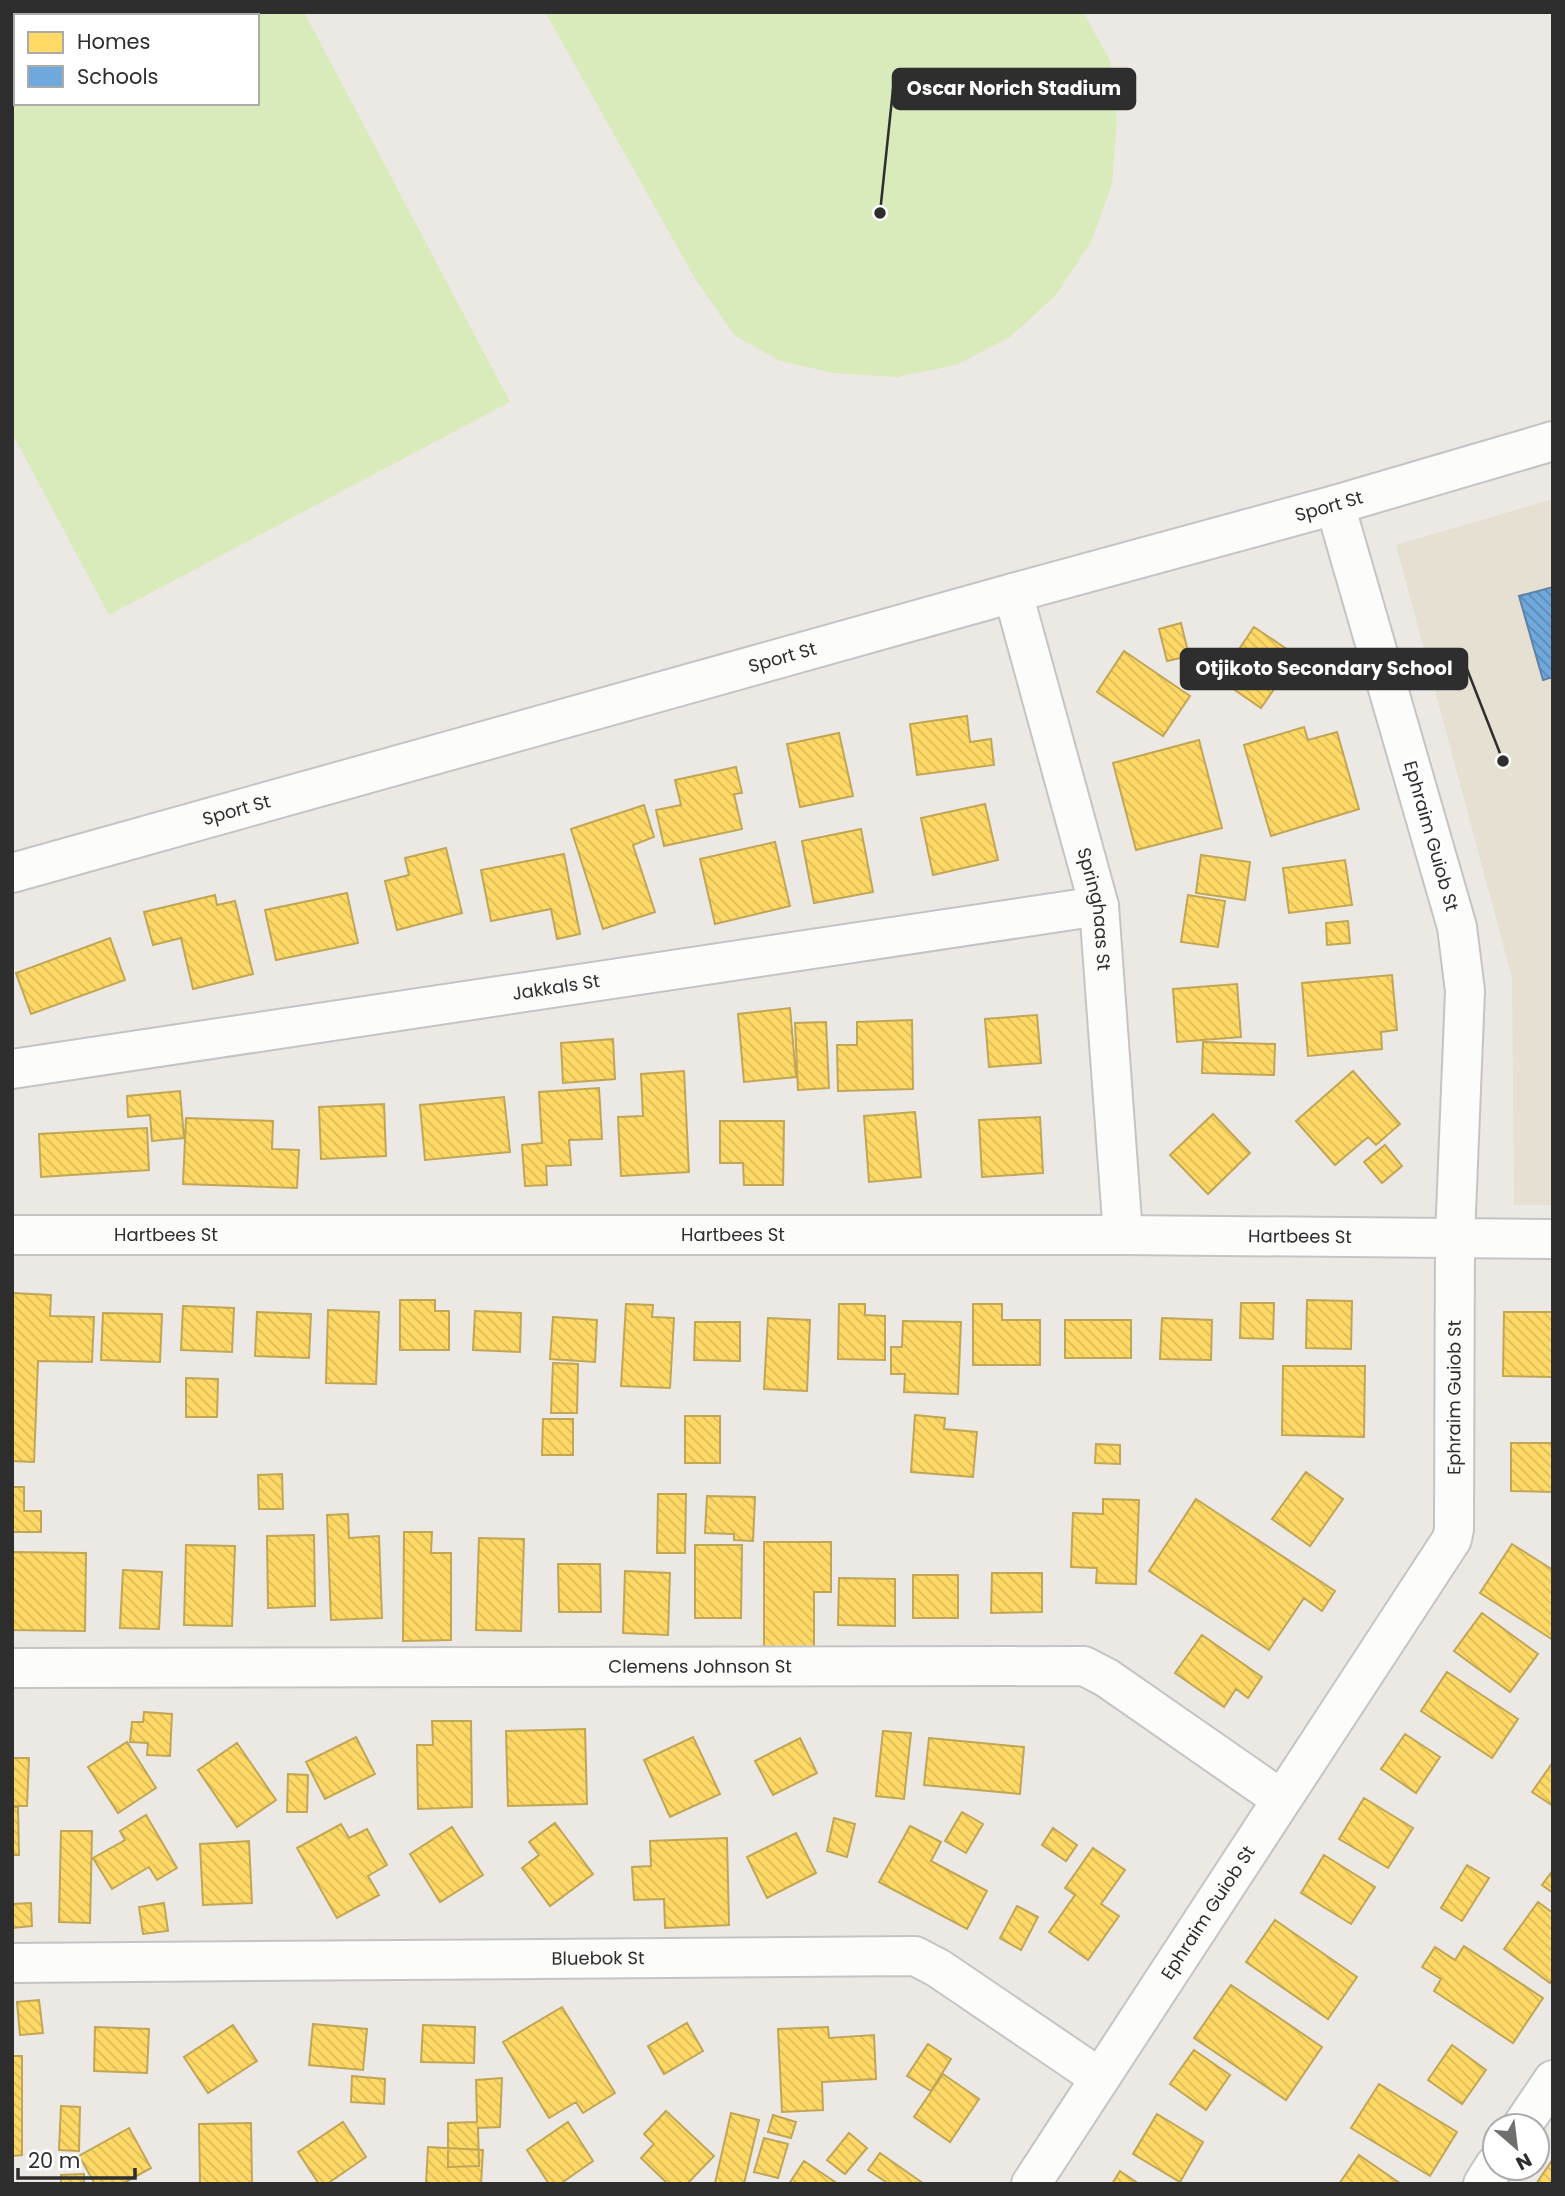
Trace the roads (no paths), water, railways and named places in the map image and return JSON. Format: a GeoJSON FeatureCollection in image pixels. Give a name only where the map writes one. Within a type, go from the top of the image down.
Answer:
{"type":"FeatureCollection","features":[{"type":"Feature","properties":{"kind":"street","name":"Sport St"},"geometry":{"type":"LineString","coordinates":[[12,873],[1553,442]]}},
{"type":"Feature","properties":{"kind":"street","name":"Ephraim Guiob St"},"geometry":{"type":"LineString","coordinates":[[1031,2184],[1452,1539],[1454,1529],[1455,1237],[1465,991],[1457,927],[1335,505]]}},
{"type":"Feature","properties":{"kind":"street","name":"Springhaas St"},"geometry":{"type":"LineString","coordinates":[[1013,593],[1099,906],[1122,1235]]}},
{"type":"Feature","properties":{"kind":"street","name":"Jakkals St"},"geometry":{"type":"LineString","coordinates":[[12,1069],[1099,906]]}},
{"type":"Feature","properties":{"kind":"street","name":"Hartbees St"},"geometry":{"type":"LineString","coordinates":[[12,1235],[1122,1235],[1553,1239]]}},
{"type":"Feature","properties":{"kind":"street","name":"Clemens Johnson St"},"geometry":{"type":"LineString","coordinates":[[12,1668],[1084,1666],[1107,1678],[1281,1800]]}},
{"type":"Feature","properties":{"kind":"street","name":"Bluebok St"},"geometry":{"type":"LineString","coordinates":[[12,1964],[915,1956],[938,1968],[1100,2078]]}},
{"type":"Feature","properties":{"kind":"street"},"geometry":{"type":"LineString","coordinates":[[1531,2112],[1553,2080]]}},
{"type":"Feature","properties":{"kind":"place","name":"Oscar Norich Stadium"},"geometry":{"type":"Point","coordinates":[880,213]}},
{"type":"Feature","properties":{"kind":"place","name":"Otjikoto Secondary School"},"geometry":{"type":"Point","coordinates":[1503,761]}}]}
